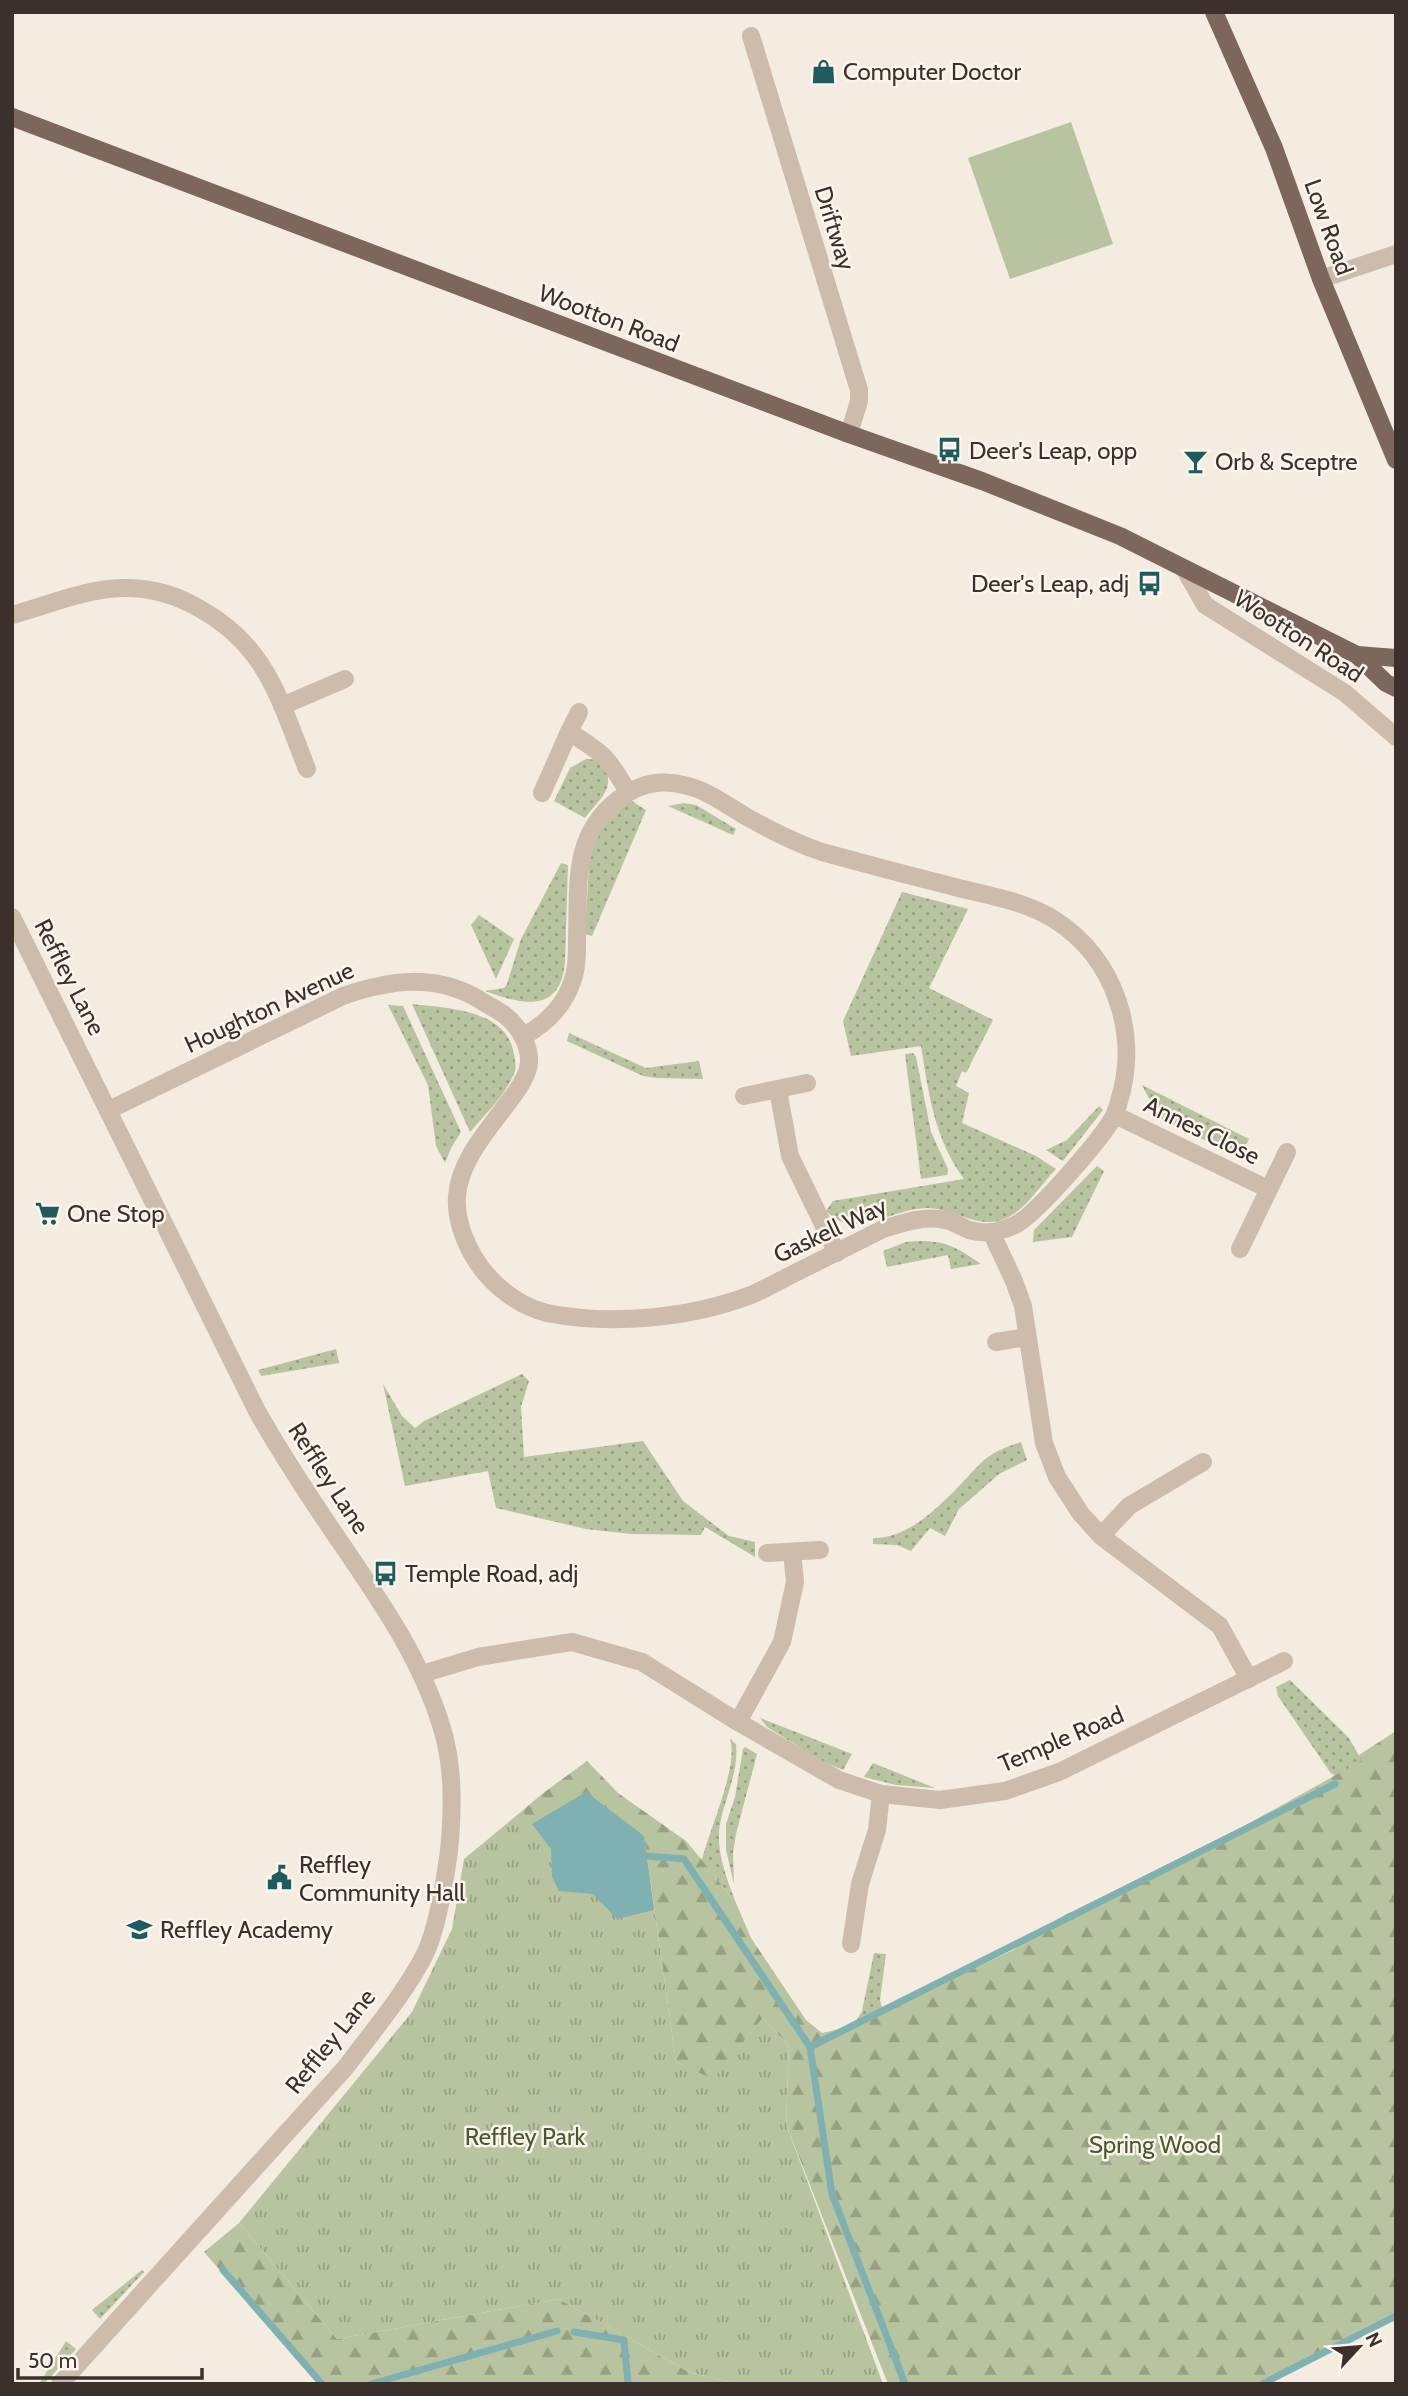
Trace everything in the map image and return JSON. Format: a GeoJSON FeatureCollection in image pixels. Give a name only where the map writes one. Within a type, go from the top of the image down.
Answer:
{"type":"FeatureCollection","features":[{"type":"Feature","properties":{"kind":"main road","name":"Low Road"},"geometry":{"type":"LineString","coordinates":[[1214,12],[1274,148],[1321,279],[1396,460]]}},
{"type":"Feature","properties":{"kind":"main road","name":"Wootton Road"},"geometry":{"type":"LineString","coordinates":[[12,117],[849,434],[982,481],[1120,537],[1357,655],[1385,683],[1396,688]]}},
{"type":"Feature","properties":{"kind":"main road","name":"Wootton Road"},"geometry":{"type":"LineString","coordinates":[[1357,655],[1396,658]]}},
{"type":"Feature","properties":{"kind":"street","name":"Driftway"},"geometry":{"type":"LineString","coordinates":[[751,36],[859,390],[859,401],[849,434]]}},
{"type":"Feature","properties":{"kind":"street"},"geometry":{"type":"LineString","coordinates":[[1321,279],[1396,254]]}},
{"type":"Feature","properties":{"kind":"street","name":"Wootton Road"},"geometry":{"type":"LineString","coordinates":[[1185,570],[1205,605],[1345,693],[1396,737]]}},
{"type":"Feature","properties":{"kind":"street"},"geometry":{"type":"LineString","coordinates":[[12,615],[92,592],[123,588],[149,590],[182,599],[208,612],[251,648],[282,706],[307,769]]}},
{"type":"Feature","properties":{"kind":"street"},"geometry":{"type":"LineString","coordinates":[[282,706],[345,679]]}},
{"type":"Feature","properties":{"kind":"street"},"geometry":{"type":"LineString","coordinates":[[542,793],[579,712]]}},
{"type":"Feature","properties":{"kind":"street"},"geometry":{"type":"LineString","coordinates":[[569,732],[599,750],[611,763],[628,792]]}},
{"type":"Feature","properties":{"kind":"street"},"geometry":{"type":"LineString","coordinates":[[524,1036],[537,1028],[565,1000],[574,979],[579,863],[583,845],[592,827],[607,808],[628,792],[661,781],[685,785],[711,794],[797,843],[822,852],[1021,904],[1055,920],[1078,938],[1096,959],[1112,986],[1124,1017],[1128,1047],[1125,1081],[1115,1115],[1094,1145],[1018,1223],[992,1234],[1023,1306],[1044,1443],[1057,1477],[1081,1514],[1101,1536],[1220,1626],[1249,1679]]}},
{"type":"Feature","properties":{"kind":"street","name":"Reffley Lane"},"geometry":{"type":"LineString","coordinates":[[12,917],[257,1411],[284,1459],[397,1625],[422,1674],[442,1726],[451,1776],[452,1811],[443,1890],[425,1953],[346,2067],[60,2384]]}},
{"type":"Feature","properties":{"kind":"street","name":"Houghton Avenue"},"geometry":{"type":"LineString","coordinates":[[109,1110],[343,996],[397,981],[463,991],[508,1017],[524,1036]]}},
{"type":"Feature","properties":{"kind":"street","name":"Gaskell Way"},"geometry":{"type":"LineString","coordinates":[[524,1036],[529,1064],[519,1088],[474,1149],[462,1172],[457,1197],[467,1244],[498,1288],[519,1302],[546,1312],[629,1319],[667,1316],[709,1308],[752,1295],[883,1229],[904,1222],[944,1219],[970,1230],[992,1234]]}},
{"type":"Feature","properties":{"kind":"street"},"geometry":{"type":"LineString","coordinates":[[744,1096],[807,1083]]}},
{"type":"Feature","properties":{"kind":"street"},"geometry":{"type":"LineString","coordinates":[[778,1090],[790,1156],[837,1253]]}},
{"type":"Feature","properties":{"kind":"street","name":"Annes Close"},"geometry":{"type":"LineString","coordinates":[[1115,1115],[1268,1189]]}},
{"type":"Feature","properties":{"kind":"street","name":"Annes Close"},"geometry":{"type":"LineString","coordinates":[[1240,1249],[1287,1152]]}},
{"type":"Feature","properties":{"kind":"street"},"geometry":{"type":"LineString","coordinates":[[996,1342],[1027,1337]]}},
{"type":"Feature","properties":{"kind":"street"},"geometry":{"type":"LineString","coordinates":[[1101,1536],[1129,1506],[1203,1462]]}},
{"type":"Feature","properties":{"kind":"street"},"geometry":{"type":"LineString","coordinates":[[767,1553],[820,1550]]}},
{"type":"Feature","properties":{"kind":"street"},"geometry":{"type":"LineString","coordinates":[[738,1722],[782,1642],[794,1582],[792,1552]]}},
{"type":"Feature","properties":{"kind":"street","name":"Temple Road"},"geometry":{"type":"LineString","coordinates":[[422,1674],[478,1657],[572,1642],[642,1662],[738,1722],[839,1780],[881,1794],[940,1800],[1005,1791],[1059,1772],[1284,1661]]}},
{"type":"Feature","properties":{"kind":"street"},"geometry":{"type":"LineString","coordinates":[[851,1944],[860,1884],[877,1830],[881,1794]]}},
{"type":"Feature","properties":{"kind":"green space"},"geometry":{"type":"Polygon","coordinates":[[[1071,122],[1113,244],[1010,279],[968,158],[1071,122]]]}},
{"type":"Feature","properties":{"kind":"green space"},"geometry":{"type":"Polygon","coordinates":[[[586,759],[601,764],[608,776],[608,783],[603,795],[585,818],[554,801],[570,768],[586,759]]]}},
{"type":"Feature","properties":{"kind":"green space"},"geometry":{"type":"Polygon","coordinates":[[[630,800],[646,810],[592,936],[585,934],[590,847],[600,829],[630,800]]]}},
{"type":"Feature","properties":{"kind":"green space"},"geometry":{"type":"Polygon","coordinates":[[[684,803],[696,805],[736,829],[733,835],[668,806],[684,803]]]}},
{"type":"Feature","properties":{"kind":"green space"},"geometry":{"type":"Polygon","coordinates":[[[561,863],[568,865],[565,961],[562,978],[556,990],[538,1001],[526,1002],[485,991],[504,988],[507,984],[521,939],[561,863]]]}},
{"type":"Feature","properties":{"kind":"green space"},"geometry":{"type":"Polygon","coordinates":[[[902,892],[968,909],[929,988],[993,1020],[966,1073],[962,1071],[956,1086],[969,1093],[962,1123],[1036,1156],[1056,1169],[1025,1205],[1002,1220],[983,1222],[928,1208],[914,1209],[862,1224],[850,1224],[838,1220],[826,1211],[833,1201],[964,1179],[939,1132],[921,1046],[851,1056],[843,1021],[902,892]]]}},
{"type":"Feature","properties":{"kind":"green space"},"geometry":{"type":"Polygon","coordinates":[[[479,915],[514,939],[496,979],[471,925],[479,915]]]}},
{"type":"Feature","properties":{"kind":"green space"},"geometry":{"type":"Polygon","coordinates":[[[412,1004],[472,1013],[486,1018],[507,1036],[513,1050],[515,1071],[501,1096],[470,1132],[412,1004]]]}},
{"type":"Feature","properties":{"kind":"green space"},"geometry":{"type":"Polygon","coordinates":[[[388,1005],[403,1006],[461,1132],[445,1163],[436,1146],[428,1085],[388,1005]]]}},
{"type":"Feature","properties":{"kind":"green space"},"geometry":{"type":"Polygon","coordinates":[[[569,1033],[646,1068],[699,1061],[703,1079],[643,1076],[567,1041],[569,1033]]]}},
{"type":"Feature","properties":{"kind":"green space"},"geometry":{"type":"Polygon","coordinates":[[[913,1053],[931,1132],[948,1169],[947,1175],[921,1179],[905,1054],[913,1053]]]}},
{"type":"Feature","properties":{"kind":"green space"},"geometry":{"type":"Polygon","coordinates":[[[1142,1085],[1249,1139],[1240,1157],[1159,1118],[1142,1085]]]}},
{"type":"Feature","properties":{"kind":"green space"},"geometry":{"type":"Polygon","coordinates":[[[1099,1106],[1103,1110],[1063,1161],[1046,1150],[1067,1140],[1099,1106]]]}},
{"type":"Feature","properties":{"kind":"green space"},"geometry":{"type":"Polygon","coordinates":[[[1097,1166],[1104,1171],[1072,1237],[1033,1242],[1034,1230],[1097,1166]]]}},
{"type":"Feature","properties":{"kind":"green space"},"geometry":{"type":"Polygon","coordinates":[[[919,1241],[952,1246],[981,1264],[951,1269],[948,1255],[887,1267],[883,1251],[906,1242],[919,1241]]]}},
{"type":"Feature","properties":{"kind":"green space"},"geometry":{"type":"Polygon","coordinates":[[[336,1349],[339,1363],[261,1376],[258,1370],[336,1349]]]}},
{"type":"Feature","properties":{"kind":"green space"},"geometry":{"type":"Polygon","coordinates":[[[522,1374],[529,1381],[521,1407],[524,1457],[643,1441],[683,1501],[729,1536],[755,1542],[755,1557],[705,1527],[701,1535],[631,1534],[586,1529],[496,1508],[488,1471],[405,1486],[383,1384],[402,1416],[415,1428],[424,1421],[522,1374]]]}},
{"type":"Feature","properties":{"kind":"green space"},"geometry":{"type":"Polygon","coordinates":[[[1021,1442],[1027,1460],[999,1474],[959,1509],[945,1536],[930,1528],[911,1551],[897,1545],[873,1544],[873,1538],[899,1533],[923,1519],[987,1458],[1021,1442]]]}},
{"type":"Feature","properties":{"kind":"green space"},"geometry":{"type":"Polygon","coordinates":[[[1290,1680],[1349,1738],[1362,1761],[1336,1777],[1330,1772],[1278,1696],[1276,1687],[1290,1680]]]}},
{"type":"Feature","properties":{"kind":"green space"},"geometry":{"type":"Polygon","coordinates":[[[760,1718],[852,1754],[843,1770],[822,1761],[767,1727],[760,1718]]]}},
{"type":"Feature","properties":{"kind":"green space","name":"Spring Wood"},"geometry":{"type":"Polygon","coordinates":[[[1396,1731],[1396,2316],[1266,2384],[888,2384],[786,2124],[789,2046],[763,2018],[713,2080],[676,2062],[644,1836],[532,1824],[522,1811],[587,1761],[618,1793],[686,1841],[736,1903],[751,1938],[806,2020],[822,2033],[853,2026],[1013,1950],[1065,1915],[1237,1830],[1361,1761],[1359,1755],[1396,1731]]]}},
{"type":"Feature","properties":{"kind":"green space"},"geometry":{"type":"Polygon","coordinates":[[[730,1739],[736,1744],[735,1765],[720,1824],[719,1844],[736,1903],[702,1860],[727,1781],[732,1751],[730,1739]]]}},
{"type":"Feature","properties":{"kind":"green space"},"geometry":{"type":"Polygon","coordinates":[[[745,1747],[757,1754],[736,1834],[733,1853],[734,1884],[726,1850],[726,1824],[735,1797],[745,1747]]]}},
{"type":"Feature","properties":{"kind":"green space"},"geometry":{"type":"Polygon","coordinates":[[[873,1763],[935,1788],[896,1785],[864,1777],[873,1763]]]}},
{"type":"Feature","properties":{"kind":"green space","name":"Reffley Park"},"geometry":{"type":"Polygon","coordinates":[[[586,1792],[644,1836],[676,2062],[713,2079],[763,2018],[789,2046],[786,2124],[883,2384],[738,2384],[689,2372],[559,2299],[337,2339],[239,2223],[412,2012],[452,1929],[464,1859],[522,1811],[533,1824],[586,1792]]]}},
{"type":"Feature","properties":{"kind":"green space"},"geometry":{"type":"Polygon","coordinates":[[[874,1953],[886,1954],[880,2000],[883,2011],[853,2026],[862,2011],[874,1953]]]}},
{"type":"Feature","properties":{"kind":"green space"},"geometry":{"type":"Polygon","coordinates":[[[239,2223],[337,2339],[559,2299],[689,2372],[738,2384],[320,2384],[204,2252],[239,2223]]]}},
{"type":"Feature","properties":{"kind":"green space"},"geometry":{"type":"Polygon","coordinates":[[[142,2270],[144,2272],[100,2319],[92,2310],[142,2270]]]}},
{"type":"Feature","properties":{"kind":"green space"},"geometry":{"type":"Polygon","coordinates":[[[66,2341],[76,2349],[44,2384],[39,2384],[66,2341]]]}},
{"type":"Feature","properties":{"kind":"water"},"geometry":{"type":"Polygon","coordinates":[[[586,1792],[644,1836],[654,1910],[617,1919],[593,1894],[559,1891],[552,1877],[551,1849],[532,1824],[586,1792]]]}},
{"type":"Feature","properties":{"kind":"waterway"},"geometry":{"type":"LineString","coordinates":[[810,2047],[1335,1784]]}},
{"type":"Feature","properties":{"kind":"waterway"},"geometry":{"type":"LineString","coordinates":[[647,1856],[684,1859],[810,2047],[832,2194],[905,2384]]}},
{"type":"Feature","properties":{"kind":"waterway"},"geometry":{"type":"LineString","coordinates":[[223,2270],[322,2384]]}},
{"type":"Feature","properties":{"kind":"waterway"},"geometry":{"type":"LineString","coordinates":[[1262,2384],[1396,2316]]}},
{"type":"Feature","properties":{"kind":"waterway"},"geometry":{"type":"LineString","coordinates":[[371,2384],[557,2331]]}},
{"type":"Feature","properties":{"kind":"waterway"},"geometry":{"type":"LineString","coordinates":[[574,2332],[624,2340],[628,2384]]}},
{"type":"Feature","properties":{"kind":"place","name":"Computer Doctor"},"geometry":{"type":"Point","coordinates":[823,71]}},
{"type":"Feature","properties":{"kind":"place","name":"Deer's Leap, opp"},"geometry":{"type":"Point","coordinates":[949,450]}},
{"type":"Feature","properties":{"kind":"place","name":"Orb & Sceptre"},"geometry":{"type":"Point","coordinates":[1195,461]}},
{"type":"Feature","properties":{"kind":"place","name":"Deer's Leap, adj"},"geometry":{"type":"Point","coordinates":[1149,583]}},
{"type":"Feature","properties":{"kind":"place","name":"One Stop"},"geometry":{"type":"Point","coordinates":[47,1213]}},
{"type":"Feature","properties":{"kind":"place","name":"Temple Road, adj"},"geometry":{"type":"Point","coordinates":[385,1573]}},
{"type":"Feature","properties":{"kind":"place","name":"Reffley Community Hall"},"geometry":{"type":"Point","coordinates":[279,1878]}},
{"type":"Feature","properties":{"kind":"place","name":"Reffley Academy"},"geometry":{"type":"Point","coordinates":[140,1929]}}]}
